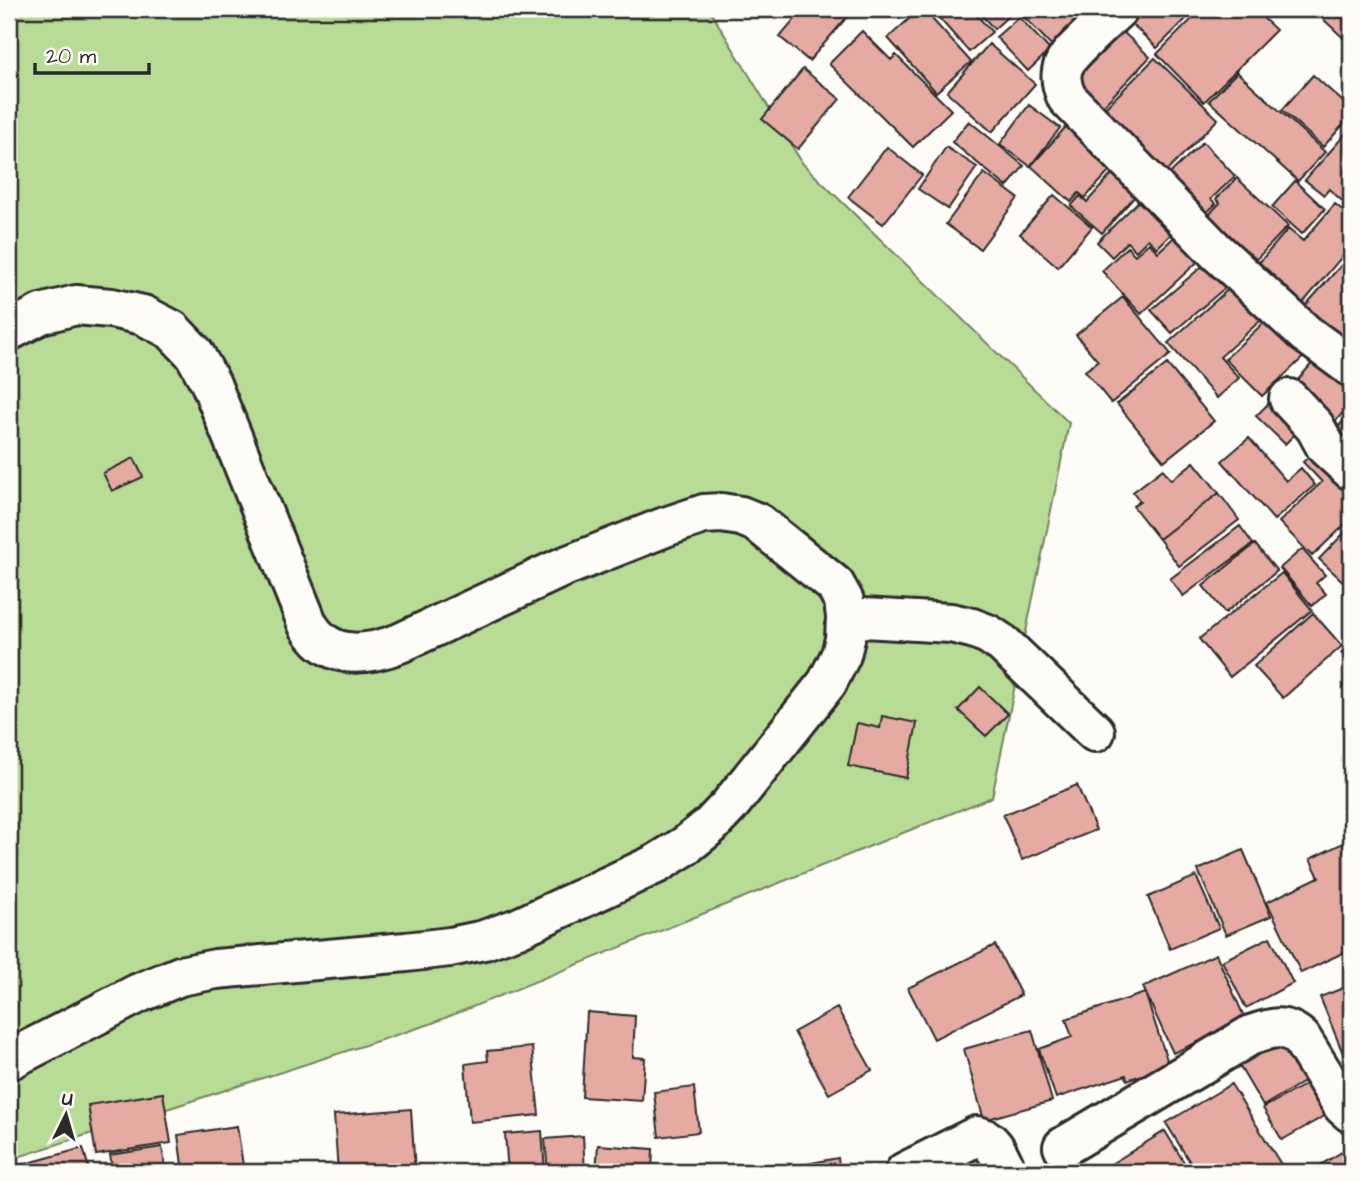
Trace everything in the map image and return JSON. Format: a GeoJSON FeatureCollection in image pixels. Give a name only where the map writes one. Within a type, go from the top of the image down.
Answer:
{"type":"FeatureCollection","features":[{"type":"Feature","properties":{"kind":"street"},"geometry":{"type":"LineString","coordinates":[[1118,9],[1064,62],[1061,78],[1067,98],[1216,251],[1306,334],[1351,367]]}},
{"type":"Feature","properties":{"kind":"street"},"geometry":{"type":"LineString","coordinates":[[9,331],[41,314],[76,305],[111,308],[143,315],[172,330],[194,353],[211,384],[308,625],[320,640],[337,650],[357,653],[380,650],[400,643],[561,568],[704,514],[741,516],[758,523],[835,585],[844,601],[846,617],[841,655],[827,683],[729,806],[685,846],[656,864],[518,928],[484,940],[450,947],[216,969],[180,976],[92,1016],[9,1060]]}},
{"type":"Feature","properties":{"kind":"street"},"geometry":{"type":"LineString","coordinates":[[1289,399],[1315,428],[1326,447],[1351,470]]}},
{"type":"Feature","properties":{"kind":"street"},"geometry":{"type":"LineString","coordinates":[[846,617],[951,623],[988,634],[1003,644],[1095,732]]}},
{"type":"Feature","properties":{"kind":"street"},"geometry":{"type":"LineString","coordinates":[[1063,1147],[1251,1035],[1268,1029],[1292,1031],[1301,1038],[1343,1106],[1351,1113]]}},
{"type":"Feature","properties":{"kind":"street"},"geometry":{"type":"LineString","coordinates":[[905,1172],[976,1136],[987,1139],[995,1148],[1007,1172]]}},
{"type":"Feature","properties":{"kind":"green space"},"geometry":{"type":"Polygon","coordinates":[[[9,9],[709,9],[803,164],[1069,423],[992,797],[430,1024],[9,1160],[9,9]]]}},
{"type":"Feature","properties":{"kind":"building"},"geometry":{"type":"Polygon","coordinates":[[[815,9],[854,9],[809,61],[780,37],[801,12],[808,18],[815,9]]]}},
{"type":"Feature","properties":{"kind":"building"},"geometry":{"type":"Polygon","coordinates":[[[923,9],[971,62],[936,92],[888,38],[923,9]]]}},
{"type":"Feature","properties":{"kind":"building"},"geometry":{"type":"Polygon","coordinates":[[[933,9],[971,9],[992,32],[969,52],[933,9]]]}},
{"type":"Feature","properties":{"kind":"building"},"geometry":{"type":"Polygon","coordinates":[[[976,9],[1016,9],[994,29],[976,9]]]}},
{"type":"Feature","properties":{"kind":"building"},"geometry":{"type":"Polygon","coordinates":[[[1022,9],[1088,9],[1099,21],[1062,56],[1019,12],[1022,9]]]}},
{"type":"Feature","properties":{"kind":"building"},"geometry":{"type":"Polygon","coordinates":[[[1146,9],[1179,9],[1188,17],[1157,48],[1131,23],[1146,9]]]}},
{"type":"Feature","properties":{"kind":"building"},"geometry":{"type":"Polygon","coordinates":[[[1184,9],[1270,9],[1262,17],[1276,30],[1204,102],[1157,54],[1193,18],[1184,9]]]}},
{"type":"Feature","properties":{"kind":"building"},"geometry":{"type":"Polygon","coordinates":[[[1321,9],[1351,9],[1351,45],[1322,18],[1327,14],[1321,9]]]}},
{"type":"Feature","properties":{"kind":"building"},"geometry":{"type":"Polygon","coordinates":[[[1019,17],[1050,50],[1028,71],[996,37],[1019,17]]]}},
{"type":"Feature","properties":{"kind":"building"},"geometry":{"type":"Polygon","coordinates":[[[862,31],[891,60],[896,55],[951,110],[913,147],[829,64],[862,31]]]}},
{"type":"Feature","properties":{"kind":"building"},"geometry":{"type":"Polygon","coordinates":[[[1122,31],[1150,57],[1100,109],[1072,83],[1122,31]]]}},
{"type":"Feature","properties":{"kind":"building"},"geometry":{"type":"Polygon","coordinates":[[[989,44],[1035,84],[992,132],[947,92],[989,44]]]}},
{"type":"Feature","properties":{"kind":"building"},"geometry":{"type":"Polygon","coordinates":[[[1155,58],[1218,119],[1162,176],[1099,114],[1155,58]]]}},
{"type":"Feature","properties":{"kind":"building"},"geometry":{"type":"Polygon","coordinates":[[[803,69],[840,99],[798,149],[762,119],[803,69]]]}},
{"type":"Feature","properties":{"kind":"building"},"geometry":{"type":"Polygon","coordinates":[[[1237,72],[1325,152],[1298,181],[1209,101],[1237,72]]]}},
{"type":"Feature","properties":{"kind":"building"},"geometry":{"type":"Polygon","coordinates":[[[1313,75],[1351,109],[1351,116],[1323,147],[1282,110],[1313,75]]]}},
{"type":"Feature","properties":{"kind":"building"},"geometry":{"type":"Polygon","coordinates":[[[1029,105],[1060,128],[1030,166],[1000,144],[1029,105]]]}},
{"type":"Feature","properties":{"kind":"building"},"geometry":{"type":"Polygon","coordinates":[[[1072,120],[1119,161],[1085,198],[1079,193],[1071,202],[1031,166],[1072,120]]]}},
{"type":"Feature","properties":{"kind":"building"},"geometry":{"type":"Polygon","coordinates":[[[969,121],[1024,166],[1007,187],[952,142],[969,121]]]}},
{"type":"Feature","properties":{"kind":"building"},"geometry":{"type":"Polygon","coordinates":[[[1347,132],[1351,136],[1351,209],[1329,189],[1324,195],[1305,180],[1347,132]]]}},
{"type":"Feature","properties":{"kind":"building"},"geometry":{"type":"Polygon","coordinates":[[[1203,142],[1235,176],[1211,199],[1216,204],[1198,220],[1161,182],[1203,142]]]}},
{"type":"Feature","properties":{"kind":"building"},"geometry":{"type":"Polygon","coordinates":[[[887,147],[922,175],[883,224],[848,197],[887,147]]]}},
{"type":"Feature","properties":{"kind":"building"},"geometry":{"type":"Polygon","coordinates":[[[946,147],[977,167],[948,209],[918,189],[946,147]]]}},
{"type":"Feature","properties":{"kind":"building"},"geometry":{"type":"Polygon","coordinates":[[[1121,164],[1145,185],[1102,233],[1071,206],[1080,196],[1087,202],[1121,164]]]}},
{"type":"Feature","properties":{"kind":"building"},"geometry":{"type":"Polygon","coordinates":[[[984,173],[1018,198],[980,249],[946,224],[984,173]]]}},
{"type":"Feature","properties":{"kind":"building"},"geometry":{"type":"Polygon","coordinates":[[[1237,178],[1288,226],[1247,269],[1200,224],[1220,203],[1216,199],[1237,178]]]}},
{"type":"Feature","properties":{"kind":"building"},"geometry":{"type":"Polygon","coordinates":[[[1295,181],[1325,209],[1302,234],[1272,207],[1295,181]]]}},
{"type":"Feature","properties":{"kind":"building"},"geometry":{"type":"Polygon","coordinates":[[[1149,191],[1182,223],[1157,248],[1148,239],[1136,251],[1127,242],[1112,257],[1097,242],[1149,191]]]}},
{"type":"Feature","properties":{"kind":"building"},"geometry":{"type":"Polygon","coordinates":[[[1054,195],[1092,227],[1058,267],[1020,234],[1054,195]]]}},
{"type":"Feature","properties":{"kind":"building"},"geometry":{"type":"Polygon","coordinates":[[[1335,204],[1351,217],[1351,246],[1297,310],[1251,272],[1288,229],[1303,241],[1335,204]]]}},
{"type":"Feature","properties":{"kind":"building"},"geometry":{"type":"Polygon","coordinates":[[[1183,229],[1206,254],[1141,314],[1102,271],[1127,247],[1135,255],[1149,243],[1158,252],[1183,229]]]}},
{"type":"Feature","properties":{"kind":"building"},"geometry":{"type":"Polygon","coordinates":[[[1351,254],[1351,361],[1298,314],[1351,254]]]}},
{"type":"Feature","properties":{"kind":"building"},"geometry":{"type":"Polygon","coordinates":[[[1213,257],[1233,281],[1172,333],[1151,310],[1213,257]]]}},
{"type":"Feature","properties":{"kind":"building"},"geometry":{"type":"Polygon","coordinates":[[[1241,278],[1270,312],[1220,357],[1239,378],[1217,398],[1168,343],[1241,278]]]}},
{"type":"Feature","properties":{"kind":"building"},"geometry":{"type":"Polygon","coordinates":[[[1123,297],[1171,354],[1111,403],[1085,371],[1098,361],[1076,335],[1123,297]]]}},
{"type":"Feature","properties":{"kind":"building"},"geometry":{"type":"Polygon","coordinates":[[[1274,313],[1310,351],[1262,396],[1225,359],[1274,313]]]}},
{"type":"Feature","properties":{"kind":"building"},"geometry":{"type":"Polygon","coordinates":[[[1318,356],[1351,384],[1351,403],[1329,429],[1287,393],[1318,356]]]}},
{"type":"Feature","properties":{"kind":"building"},"geometry":{"type":"Polygon","coordinates":[[[1167,364],[1214,421],[1164,461],[1117,404],[1167,364]]]}},
{"type":"Feature","properties":{"kind":"building"},"geometry":{"type":"Polygon","coordinates":[[[1278,394],[1307,422],[1285,444],[1256,416],[1278,394]]]}},
{"type":"Feature","properties":{"kind":"building"},"geometry":{"type":"Polygon","coordinates":[[[1351,412],[1351,461],[1327,440],[1351,412]]]}},
{"type":"Feature","properties":{"kind":"building"},"geometry":{"type":"Polygon","coordinates":[[[1249,438],[1286,481],[1301,468],[1315,485],[1274,520],[1222,461],[1249,438]]]}},
{"type":"Feature","properties":{"kind":"building"},"geometry":{"type":"Polygon","coordinates":[[[1319,447],[1351,480],[1351,519],[1312,556],[1279,522],[1322,482],[1303,462],[1319,447]]]}},
{"type":"Feature","properties":{"kind":"building"},"geometry":{"type":"Polygon","coordinates":[[[134,458],[143,477],[112,491],[103,473],[134,458]]]}},
{"type":"Feature","properties":{"kind":"building"},"geometry":{"type":"Polygon","coordinates":[[[1194,462],[1219,493],[1159,539],[1133,506],[1140,501],[1133,492],[1163,469],[1171,480],[1194,462]]]}},
{"type":"Feature","properties":{"kind":"building"},"geometry":{"type":"Polygon","coordinates":[[[1219,493],[1239,520],[1179,566],[1159,539],[1219,493]]]}},
{"type":"Feature","properties":{"kind":"building"},"geometry":{"type":"Polygon","coordinates":[[[1240,526],[1253,544],[1183,596],[1170,579],[1240,526]]]}},
{"type":"Feature","properties":{"kind":"building"},"geometry":{"type":"Polygon","coordinates":[[[1351,526],[1351,589],[1319,559],[1351,526]]]}},
{"type":"Feature","properties":{"kind":"building"},"geometry":{"type":"Polygon","coordinates":[[[1255,544],[1277,571],[1225,613],[1203,586],[1255,544]]]}},
{"type":"Feature","properties":{"kind":"building"},"geometry":{"type":"Polygon","coordinates":[[[1302,549],[1325,575],[1316,583],[1326,594],[1312,606],[1280,568],[1302,549]]]}},
{"type":"Feature","properties":{"kind":"building"},"geometry":{"type":"Polygon","coordinates":[[[1282,573],[1312,610],[1230,677],[1199,639],[1282,573]]]}},
{"type":"Feature","properties":{"kind":"building"},"geometry":{"type":"Polygon","coordinates":[[[1313,613],[1342,646],[1283,698],[1254,666],[1313,613]]]}},
{"type":"Feature","properties":{"kind":"building"},"geometry":{"type":"Polygon","coordinates":[[[1351,643],[1351,663],[1341,653],[1351,643]]]}},
{"type":"Feature","properties":{"kind":"building"},"geometry":{"type":"Polygon","coordinates":[[[980,687],[1008,714],[986,736],[958,710],[980,687]]]}},
{"type":"Feature","properties":{"kind":"building"},"geometry":{"type":"Polygon","coordinates":[[[882,716],[917,723],[906,778],[848,766],[857,723],[880,728],[882,716]]]}},
{"type":"Feature","properties":{"kind":"building"},"geometry":{"type":"Polygon","coordinates":[[[1077,785],[1096,830],[1022,860],[1003,815],[1077,785]]]}},
{"type":"Feature","properties":{"kind":"building"},"geometry":{"type":"Polygon","coordinates":[[[1351,833],[1351,849],[1345,836],[1351,833]]]}},
{"type":"Feature","properties":{"kind":"building"},"geometry":{"type":"Polygon","coordinates":[[[1343,843],[1351,859],[1351,949],[1301,973],[1267,902],[1319,877],[1310,859],[1343,843]]]}},
{"type":"Feature","properties":{"kind":"building"},"geometry":{"type":"Polygon","coordinates":[[[1243,850],[1271,916],[1226,935],[1198,870],[1243,850]]]}},
{"type":"Feature","properties":{"kind":"building"},"geometry":{"type":"Polygon","coordinates":[[[1196,876],[1219,928],[1170,949],[1148,897],[1196,876]]]}},
{"type":"Feature","properties":{"kind":"building"},"geometry":{"type":"Polygon","coordinates":[[[1270,937],[1293,983],[1246,1008],[1222,961],[1270,937]]]}},
{"type":"Feature","properties":{"kind":"building"},"geometry":{"type":"Polygon","coordinates":[[[995,945],[1021,995],[934,1039],[908,988],[995,945]]]}},
{"type":"Feature","properties":{"kind":"building"},"geometry":{"type":"Polygon","coordinates":[[[1216,954],[1246,1021],[1173,1053],[1143,987],[1216,954]]]}},
{"type":"Feature","properties":{"kind":"building"},"geometry":{"type":"Polygon","coordinates":[[[1351,985],[1351,1073],[1320,997],[1351,985]]]}},
{"type":"Feature","properties":{"kind":"building"},"geometry":{"type":"Polygon","coordinates":[[[1145,993],[1169,1066],[1127,1080],[1126,1075],[1056,1098],[1039,1049],[1072,1037],[1066,1019],[1145,993]]]}},
{"type":"Feature","properties":{"kind":"building"},"geometry":{"type":"Polygon","coordinates":[[[837,1008],[872,1070],[829,1094],[794,1032],[837,1008]]]}},
{"type":"Feature","properties":{"kind":"building"},"geometry":{"type":"Polygon","coordinates":[[[587,1012],[635,1016],[633,1057],[645,1058],[642,1101],[582,1097],[587,1012]]]}},
{"type":"Feature","properties":{"kind":"building"},"geometry":{"type":"Polygon","coordinates":[[[1032,1030],[1052,1101],[984,1120],[964,1049],[1032,1030]]]}},
{"type":"Feature","properties":{"kind":"building"},"geometry":{"type":"Polygon","coordinates":[[[1284,1034],[1310,1078],[1263,1106],[1237,1062],[1284,1034]]]}},
{"type":"Feature","properties":{"kind":"building"},"geometry":{"type":"Polygon","coordinates":[[[532,1047],[539,1115],[470,1122],[465,1064],[488,1061],[487,1051],[532,1047]]]}},
{"type":"Feature","properties":{"kind":"building"},"geometry":{"type":"Polygon","coordinates":[[[1315,1079],[1333,1111],[1282,1140],[1263,1108],[1315,1079]]]}},
{"type":"Feature","properties":{"kind":"building"},"geometry":{"type":"Polygon","coordinates":[[[1231,1084],[1282,1166],[1272,1172],[1196,1172],[1166,1123],[1231,1084]]]}},
{"type":"Feature","properties":{"kind":"building"},"geometry":{"type":"Polygon","coordinates":[[[694,1087],[699,1132],[659,1137],[654,1092],[694,1087]]]}},
{"type":"Feature","properties":{"kind":"building"},"geometry":{"type":"Polygon","coordinates":[[[163,1093],[171,1143],[96,1155],[88,1105],[163,1093]]]}},
{"type":"Feature","properties":{"kind":"building"},"geometry":{"type":"Polygon","coordinates":[[[411,1109],[415,1172],[338,1172],[334,1115],[411,1109]]]}},
{"type":"Feature","properties":{"kind":"building"},"geometry":{"type":"Polygon","coordinates":[[[237,1126],[244,1172],[183,1172],[178,1135],[237,1126]]]}},
{"type":"Feature","properties":{"kind":"building"},"geometry":{"type":"Polygon","coordinates":[[[542,1131],[545,1172],[508,1172],[505,1134],[542,1131]]]}},
{"type":"Feature","properties":{"kind":"building"},"geometry":{"type":"Polygon","coordinates":[[[1165,1131],[1190,1172],[1098,1172],[1165,1131]]]}},
{"type":"Feature","properties":{"kind":"building"},"geometry":{"type":"Polygon","coordinates":[[[583,1136],[585,1172],[548,1172],[545,1139],[583,1136]]]}},
{"type":"Feature","properties":{"kind":"building"},"geometry":{"type":"Polygon","coordinates":[[[598,1145],[653,1149],[652,1172],[596,1172],[598,1145]]]}},
{"type":"Feature","properties":{"kind":"building"},"geometry":{"type":"Polygon","coordinates":[[[162,1147],[166,1172],[113,1172],[110,1155],[162,1147]]]}},
{"type":"Feature","properties":{"kind":"building"},"geometry":{"type":"Polygon","coordinates":[[[83,1148],[90,1172],[16,1172],[14,1167],[83,1148]]]}},
{"type":"Feature","properties":{"kind":"building"},"geometry":{"type":"Polygon","coordinates":[[[980,1148],[993,1172],[949,1172],[946,1166],[980,1148]]]}},
{"type":"Feature","properties":{"kind":"building"},"geometry":{"type":"Polygon","coordinates":[[[1342,1152],[1351,1172],[1309,1172],[1342,1152]]]}},
{"type":"Feature","properties":{"kind":"building"},"geometry":{"type":"Polygon","coordinates":[[[838,1158],[840,1172],[781,1172],[780,1169],[838,1158]]]}}]}
